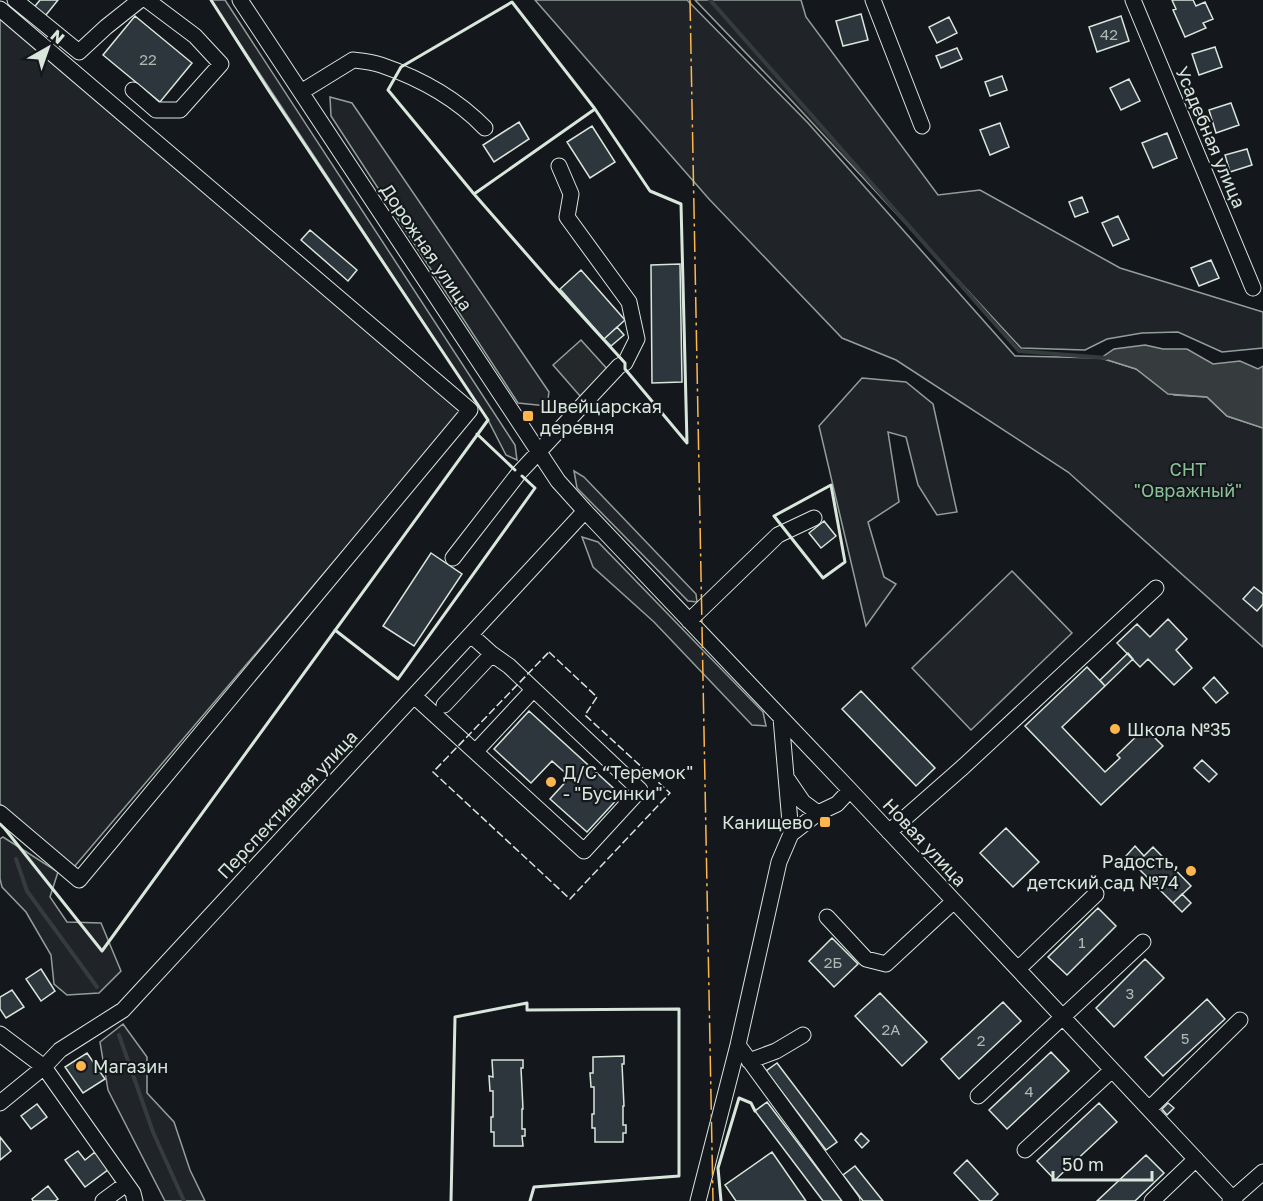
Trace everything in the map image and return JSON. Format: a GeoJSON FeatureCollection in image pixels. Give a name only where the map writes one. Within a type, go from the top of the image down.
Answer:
{"type":"FeatureCollection","features":[{"type":"Feature","properties":{"kind":"street"},"geometry":{"type":"LineString","coordinates":[[15,0],[79,52],[140,0]]}},
{"type":"Feature","properties":{"kind":"street"},"geometry":{"type":"LineString","coordinates":[[133,90],[156,110],[180,110],[221,64],[195,36],[147,0]]}},
{"type":"Feature","properties":{"kind":"street","name":"Дорожная улица"},"geometry":{"type":"LineString","coordinates":[[240,0],[558,481],[585,512]]}},
{"type":"Feature","properties":{"kind":"street"},"geometry":{"type":"LineString","coordinates":[[873,0],[922,126]]}},
{"type":"Feature","properties":{"kind":"street","name":"Усадебная улица"},"geometry":{"type":"LineString","coordinates":[[1133,0],[1253,288]]}},
{"type":"Feature","properties":{"kind":"street"},"geometry":{"type":"LineString","coordinates":[[0,9],[470,410],[79,880],[0,813]]}},
{"type":"Feature","properties":{"kind":"street"},"geometry":{"type":"LineString","coordinates":[[301,92],[353,60],[380,65],[430,86],[471,114],[485,128]]}},
{"type":"Feature","properties":{"kind":"street"},"geometry":{"type":"LineString","coordinates":[[453,558],[538,450],[619,366],[625,363],[637,339],[629,302],[567,217],[571,194],[559,166]]}},
{"type":"Feature","properties":{"kind":"street","name":"Новая улица"},"geometry":{"type":"LineString","coordinates":[[585,512],[850,790],[1232,1200]]}},
{"type":"Feature","properties":{"kind":"street","name":"Перспективная улица"},"geometry":{"type":"LineString","coordinates":[[0,1103],[44,1068],[60,1050],[123,1010],[585,512]]}},
{"type":"Feature","properties":{"kind":"street"},"geometry":{"type":"LineString","coordinates":[[689,621],[778,535],[814,518]]}},
{"type":"Feature","properties":{"kind":"street"},"geometry":{"type":"LineString","coordinates":[[889,832],[964,766],[1156,588]]}},
{"type":"Feature","properties":{"kind":"street"},"geometry":{"type":"LineString","coordinates":[[414,696],[584,851],[640,790],[509,666],[471,635]]}},
{"type":"Feature","properties":{"kind":"street"},"geometry":{"type":"LineString","coordinates":[[444,705],[492,654]]}},
{"type":"Feature","properties":{"kind":"street"},"geometry":{"type":"LineString","coordinates":[[476,751],[533,690]]}},
{"type":"Feature","properties":{"kind":"street"},"geometry":{"type":"LineString","coordinates":[[698,1201],[738,1045],[779,862],[791,834],[781,718]]}},
{"type":"Feature","properties":{"kind":"street"},"geometry":{"type":"LineString","coordinates":[[787,777],[803,802],[818,813]]}},
{"type":"Feature","properties":{"kind":"street"},"geometry":{"type":"LineString","coordinates":[[791,834],[818,813],[837,804],[850,790]]}},
{"type":"Feature","properties":{"kind":"street"},"geometry":{"type":"LineString","coordinates":[[1018,969],[1096,894]]}},
{"type":"Feature","properties":{"kind":"street"},"geometry":{"type":"LineString","coordinates":[[827,917],[866,959],[886,964],[954,901]]}},
{"type":"Feature","properties":{"kind":"street"},"geometry":{"type":"LineString","coordinates":[[978,1096],[1143,942]]}},
{"type":"Feature","properties":{"kind":"street"},"geometry":{"type":"LineString","coordinates":[[1149,1109],[1240,1020]]}},
{"type":"Feature","properties":{"kind":"street"},"geometry":{"type":"LineString","coordinates":[[0,1034],[44,1068],[133,1193],[135,1201]]}},
{"type":"Feature","properties":{"kind":"street"},"geometry":{"type":"LineString","coordinates":[[749,1061],[776,1051],[803,1035]]}},
{"type":"Feature","properties":{"kind":"street"},"geometry":{"type":"LineString","coordinates":[[738,1045],[852,1201]]}},
{"type":"Feature","properties":{"kind":"street"},"geometry":{"type":"LineString","coordinates":[[1025,1150],[1112,1070]]}},
{"type":"Feature","properties":{"kind":"street"},"geometry":{"type":"LineString","coordinates":[[1152,1201],[1196,1159]]}},
{"type":"Feature","properties":{"kind":"street"},"geometry":{"type":"LineString","coordinates":[[1232,1200],[1263,1172]]}},
{"type":"Feature","properties":{"kind":"street"},"geometry":{"type":"LineString","coordinates":[[103,1201],[126,1184]]}},
{"type":"Feature","properties":{"kind":"green space"},"geometry":{"type":"Polygon","coordinates":[[[211,0],[225,0],[515,445],[517,460],[506,455],[488,420],[211,0]]]}},
{"type":"Feature","properties":{"kind":"green space","name":"СНТ \"Овражный\""},"geometry":{"type":"Polygon","coordinates":[[[535,0],[687,0],[808,123],[1015,356],[1101,358],[1136,369],[1174,395],[1207,397],[1227,416],[1263,428],[1263,647],[1068,472],[896,360],[842,338],[709,199],[535,0]]]}},
{"type":"Feature","properties":{"kind":"green space"},"geometry":{"type":"Polygon","coordinates":[[[695,0],[801,0],[806,17],[938,195],[980,190],[1120,268],[1263,312],[1263,348],[1222,352],[1178,332],[1142,333],[1107,339],[1085,350],[1021,348],[695,0]]]}},
{"type":"Feature","properties":{"kind":"green space"},"geometry":{"type":"Polygon","coordinates":[[[0,16],[463,410],[74,867],[0,804],[0,16]]]}},
{"type":"Feature","properties":{"kind":"green space"},"geometry":{"type":"Polygon","coordinates":[[[330,97],[352,103],[549,392],[547,406],[518,403],[331,116],[330,97]]]}},
{"type":"Feature","properties":{"kind":"green space"},"geometry":{"type":"Polygon","coordinates":[[[862,378],[906,382],[933,404],[957,512],[937,515],[918,485],[906,437],[888,432],[899,502],[868,522],[884,577],[896,584],[866,626],[819,426],[862,378]]]}},
{"type":"Feature","properties":{"kind":"green space"},"geometry":{"type":"Polygon","coordinates":[[[574,471],[584,477],[696,594],[697,602],[688,601],[577,488],[574,471]]]}},
{"type":"Feature","properties":{"kind":"green space"},"geometry":{"type":"Polygon","coordinates":[[[582,537],[598,542],[763,712],[766,726],[752,725],[654,622],[593,567],[582,537]]]}},
{"type":"Feature","properties":{"kind":"green space"},"geometry":{"type":"Polygon","coordinates":[[[1012,571],[1072,633],[971,730],[912,668],[1012,571]]]}},
{"type":"Feature","properties":{"kind":"green space"},"geometry":{"type":"Polygon","coordinates":[[[3,837],[58,872],[50,897],[67,922],[101,923],[121,971],[99,993],[67,995],[54,984],[51,955],[26,912],[2,887],[0,839],[3,837]]]}},
{"type":"Feature","properties":{"kind":"green space"},"geometry":{"type":"Polygon","coordinates":[[[123,1024],[147,1057],[147,1093],[174,1122],[190,1170],[205,1201],[165,1201],[108,1090],[100,1042],[123,1024]]]}},
{"type":"Feature","properties":{"kind":"shaded area"},"geometry":{"type":"Polygon","coordinates":[[[581,340],[609,371],[580,396],[553,365],[581,340]]]}},
{"type":"Feature","properties":{"kind":"shaded area"},"geometry":{"type":"Polygon","coordinates":[[[1145,345],[1163,349],[1187,349],[1213,364],[1240,361],[1258,369],[1263,366],[1263,428],[1227,416],[1207,397],[1168,394],[1136,369],[1101,358],[1114,349],[1145,345]]]}},
{"type":"Feature","properties":{"kind":"building"},"geometry":{"type":"Polygon","coordinates":[[[40,0],[58,0],[42,20],[31,11],[40,0]]]}},
{"type":"Feature","properties":{"kind":"building"},"geometry":{"type":"Polygon","coordinates":[[[1172,0],[1193,0],[1196,6],[1205,2],[1213,19],[1203,23],[1206,28],[1185,37],[1173,10],[1176,9],[1172,0]]]}},
{"type":"Feature","properties":{"kind":"building"},"geometry":{"type":"Polygon","coordinates":[[[861,14],[868,40],[843,46],[836,21],[861,14]]]}},
{"type":"Feature","properties":{"kind":"building"},"geometry":{"type":"Polygon","coordinates":[[[135,16],[192,63],[160,102],[103,55],[135,16]]]}},
{"type":"Feature","properties":{"kind":"building"},"geometry":{"type":"Polygon","coordinates":[[[1121,16],[1129,41],[1097,52],[1089,27],[1121,16]]]}},
{"type":"Feature","properties":{"kind":"building"},"geometry":{"type":"Polygon","coordinates":[[[949,17],[957,33],[937,43],[929,27],[949,17]]]}},
{"type":"Feature","properties":{"kind":"building"},"geometry":{"type":"Polygon","coordinates":[[[1215,47],[1222,67],[1199,75],[1192,54],[1215,47]]]}},
{"type":"Feature","properties":{"kind":"building"},"geometry":{"type":"Polygon","coordinates":[[[957,48],[962,59],[941,68],[936,56],[957,48]]]}},
{"type":"Feature","properties":{"kind":"building"},"geometry":{"type":"Polygon","coordinates":[[[1002,76],[1007,90],[990,96],[985,82],[1002,76]]]}},
{"type":"Feature","properties":{"kind":"building"},"geometry":{"type":"Polygon","coordinates":[[[1129,79],[1140,101],[1121,110],[1110,88],[1129,79]]]}},
{"type":"Feature","properties":{"kind":"building"},"geometry":{"type":"Polygon","coordinates":[[[1231,103],[1239,125],[1216,133],[1209,110],[1231,103]]]}},
{"type":"Feature","properties":{"kind":"building"},"geometry":{"type":"Polygon","coordinates":[[[519,122],[529,139],[494,162],[483,145],[519,122]]]}},
{"type":"Feature","properties":{"kind":"building"},"geometry":{"type":"Polygon","coordinates":[[[1000,123],[1009,147],[990,155],[980,130],[1000,123]]]}},
{"type":"Feature","properties":{"kind":"building"},"geometry":{"type":"Polygon","coordinates":[[[592,126],[615,162],[590,178],[567,142],[592,126]]]}},
{"type":"Feature","properties":{"kind":"building"},"geometry":{"type":"Polygon","coordinates":[[[1167,133],[1177,158],[1153,168],[1142,143],[1167,133]]]}},
{"type":"Feature","properties":{"kind":"building"},"geometry":{"type":"Polygon","coordinates":[[[1247,149],[1252,165],[1230,172],[1225,155],[1247,149]]]}},
{"type":"Feature","properties":{"kind":"building"},"geometry":{"type":"Polygon","coordinates":[[[1082,197],[1088,212],[1075,217],[1069,202],[1082,197]]]}},
{"type":"Feature","properties":{"kind":"building"},"geometry":{"type":"Polygon","coordinates":[[[1118,216],[1129,239],[1113,246],[1102,223],[1118,216]]]}},
{"type":"Feature","properties":{"kind":"building"},"geometry":{"type":"Polygon","coordinates":[[[310,230],[357,270],[348,281],[301,240],[310,230]]]}},
{"type":"Feature","properties":{"kind":"building"},"geometry":{"type":"Polygon","coordinates":[[[1211,260],[1219,278],[1199,286],[1191,268],[1211,260]]]}},
{"type":"Feature","properties":{"kind":"building"},"geometry":{"type":"Polygon","coordinates":[[[680,264],[682,382],[652,383],[651,265],[680,264]]]}},
{"type":"Feature","properties":{"kind":"building"},"geometry":{"type":"Polygon","coordinates":[[[581,270],[625,320],[604,339],[560,289],[581,270]]]}},
{"type":"Feature","properties":{"kind":"building"},"geometry":{"type":"Polygon","coordinates":[[[617,327],[624,335],[611,346],[604,339],[617,327]]]}},
{"type":"Feature","properties":{"kind":"building"},"geometry":{"type":"Polygon","coordinates":[[[824,521],[836,536],[821,548],[809,533],[824,521]]]}},
{"type":"Feature","properties":{"kind":"building"},"geometry":{"type":"Polygon","coordinates":[[[431,553],[462,574],[414,646],[383,626],[431,553]]]}},
{"type":"Feature","properties":{"kind":"building"},"geometry":{"type":"Polygon","coordinates":[[[1254,587],[1263,594],[1263,604],[1257,611],[1243,599],[1254,587]]]}},
{"type":"Feature","properties":{"kind":"building"},"geometry":{"type":"Polygon","coordinates":[[[1168,619],[1187,639],[1176,650],[1192,668],[1174,685],[1148,659],[1140,667],[1117,643],[1137,624],[1150,637],[1168,619]]]}},
{"type":"Feature","properties":{"kind":"building"},"geometry":{"type":"Polygon","coordinates":[[[1128,653],[1133,659],[1105,686],[1100,680],[1128,653]]]}},
{"type":"Feature","properties":{"kind":"building"},"geometry":{"type":"Polygon","coordinates":[[[1087,667],[1105,686],[1062,727],[1105,772],[1120,758],[1117,755],[1145,728],[1163,746],[1101,805],[1025,726],[1087,667]]]}},
{"type":"Feature","properties":{"kind":"building"},"geometry":{"type":"Polygon","coordinates":[[[1214,677],[1228,693],[1216,703],[1203,688],[1214,677]]]}},
{"type":"Feature","properties":{"kind":"building"},"geometry":{"type":"Polygon","coordinates":[[[861,691],[935,768],[916,786],[842,709],[861,691]]]}},
{"type":"Feature","properties":{"kind":"building"},"geometry":{"type":"Polygon","coordinates":[[[529,711],[621,795],[587,832],[550,799],[570,777],[552,761],[531,783],[494,749],[529,711]]]}},
{"type":"Feature","properties":{"kind":"building"},"geometry":{"type":"Polygon","coordinates":[[[1202,760],[1217,774],[1209,782],[1194,768],[1202,760]]]}},
{"type":"Feature","properties":{"kind":"building"},"geometry":{"type":"Polygon","coordinates":[[[1006,828],[1039,862],[1013,887],[980,853],[1006,828]]]}},
{"type":"Feature","properties":{"kind":"building"},"geometry":{"type":"Polygon","coordinates":[[[1135,846],[1144,856],[1135,865],[1126,856],[1135,846]]]}},
{"type":"Feature","properties":{"kind":"building"},"geometry":{"type":"Polygon","coordinates":[[[1153,847],[1191,886],[1173,903],[1135,865],[1153,847]]]}},
{"type":"Feature","properties":{"kind":"building"},"geometry":{"type":"Polygon","coordinates":[[[1182,894],[1191,903],[1182,912],[1173,903],[1182,894]]]}},
{"type":"Feature","properties":{"kind":"building"},"geometry":{"type":"Polygon","coordinates":[[[1098,908],[1116,926],[1067,975],[1048,957],[1098,908]]]}},
{"type":"Feature","properties":{"kind":"building"},"geometry":{"type":"Polygon","coordinates":[[[832,938],[858,964],[834,987],[809,961],[832,938]]]}},
{"type":"Feature","properties":{"kind":"building"},"geometry":{"type":"Polygon","coordinates":[[[1145,959],[1164,978],[1114,1027],[1096,1008],[1145,959]]]}},
{"type":"Feature","properties":{"kind":"building"},"geometry":{"type":"Polygon","coordinates":[[[41,969],[55,991],[41,1001],[26,979],[41,969]]]}},
{"type":"Feature","properties":{"kind":"building"},"geometry":{"type":"Polygon","coordinates":[[[12,990],[24,1007],[6,1018],[0,1009],[0,997],[12,990]]]}},
{"type":"Feature","properties":{"kind":"building"},"geometry":{"type":"Polygon","coordinates":[[[880,993],[927,1042],[902,1066],[855,1016],[880,993]]]}},
{"type":"Feature","properties":{"kind":"building"},"geometry":{"type":"Polygon","coordinates":[[[1207,999],[1225,1019],[1163,1076],[1145,1057],[1207,999]]]}},
{"type":"Feature","properties":{"kind":"building"},"geometry":{"type":"Polygon","coordinates":[[[1003,1002],[1021,1021],[959,1079],[941,1059],[1003,1002]]]}},
{"type":"Feature","properties":{"kind":"building"},"geometry":{"type":"Polygon","coordinates":[[[1051,1052],[1069,1071],[1007,1129],[989,1110],[1051,1052]]]}},
{"type":"Feature","properties":{"kind":"building"},"geometry":{"type":"Polygon","coordinates":[[[87,1053],[105,1079],[83,1093],[65,1067],[87,1053]]]}},
{"type":"Feature","properties":{"kind":"building"},"geometry":{"type":"Polygon","coordinates":[[[624,1056],[624,1064],[622,1064],[623,1125],[626,1125],[626,1133],[623,1133],[623,1142],[595,1142],[595,1128],[592,1128],[594,1087],[591,1087],[590,1073],[593,1073],[593,1057],[624,1056]]]}},
{"type":"Feature","properties":{"kind":"building"},"geometry":{"type":"Polygon","coordinates":[[[492,1060],[523,1060],[523,1068],[521,1068],[522,1129],[525,1129],[525,1136],[522,1136],[523,1146],[494,1146],[494,1132],[491,1132],[493,1091],[490,1091],[489,1076],[493,1077],[492,1060]]]}},
{"type":"Feature","properties":{"kind":"building"},"geometry":{"type":"Polygon","coordinates":[[[777,1063],[837,1142],[826,1150],[766,1071],[777,1063]]]}},
{"type":"Feature","properties":{"kind":"building"},"geometry":{"type":"Polygon","coordinates":[[[767,1102],[842,1201],[823,1201],[755,1111],[767,1102]]]}},
{"type":"Feature","properties":{"kind":"building"},"geometry":{"type":"Polygon","coordinates":[[[1099,1103],[1117,1122],[1055,1180],[1037,1161],[1099,1103]]]}},
{"type":"Feature","properties":{"kind":"building"},"geometry":{"type":"Polygon","coordinates":[[[1168,1103],[1174,1108],[1167,1115],[1162,1109],[1168,1103]]]}},
{"type":"Feature","properties":{"kind":"building"},"geometry":{"type":"Polygon","coordinates":[[[37,1104],[47,1117],[31,1129],[21,1116],[37,1104]]]}},
{"type":"Feature","properties":{"kind":"building"},"geometry":{"type":"Polygon","coordinates":[[[861,1133],[869,1141],[862,1148],[855,1140],[861,1133]]]}},
{"type":"Feature","properties":{"kind":"building"},"geometry":{"type":"Polygon","coordinates":[[[0,1137],[11,1151],[0,1160],[0,1137]]]}},
{"type":"Feature","properties":{"kind":"building"},"geometry":{"type":"Polygon","coordinates":[[[78,1151],[85,1160],[95,1152],[109,1169],[85,1187],[65,1160],[78,1151]]]}},
{"type":"Feature","properties":{"kind":"building"},"geometry":{"type":"Polygon","coordinates":[[[772,1152],[806,1201],[736,1201],[725,1185],[772,1152]]]}},
{"type":"Feature","properties":{"kind":"building"},"geometry":{"type":"Polygon","coordinates":[[[1146,1155],[1164,1173],[1135,1201],[1097,1201],[1146,1155]]]}},
{"type":"Feature","properties":{"kind":"building"},"geometry":{"type":"Polygon","coordinates":[[[967,1160],[998,1194],[991,1201],[980,1201],[954,1173],[967,1160]]]}},
{"type":"Feature","properties":{"kind":"building"},"geometry":{"type":"Polygon","coordinates":[[[855,1166],[883,1201],[863,1201],[843,1175],[855,1166]]]}},
{"type":"Feature","properties":{"kind":"building"},"geometry":{"type":"Polygon","coordinates":[[[48,1186],[58,1199],[33,1201],[32,1199],[48,1186]]]}},
{"type":"Feature","properties":{"kind":"waterway"},"geometry":{"type":"LineString","coordinates":[[710,0],[1019,351],[1106,358]]}},
{"type":"Feature","properties":{"kind":"waterway"},"geometry":{"type":"LineString","coordinates":[[16,859],[27,891],[97,987]]}},
{"type":"Feature","properties":{"kind":"waterway"},"geometry":{"type":"LineString","coordinates":[[119,1035],[153,1132],[184,1201]]}},
{"type":"Feature","properties":{"kind":"fence"},"geometry":{"type":"LineString","coordinates":[[549,652],[597,697],[585,715],[670,793],[570,899],[433,772],[549,652]]}},
{"type":"Feature","properties":{"kind":"wall"},"geometry":{"type":"LineString","coordinates":[[0,824],[102,951],[488,420],[211,0]]}},
{"type":"Feature","properties":{"kind":"wall"},"geometry":{"type":"LineString","coordinates":[[512,2],[595,109],[474,194],[388,90],[401,67],[512,2]]}},
{"type":"Feature","properties":{"kind":"wall"},"geometry":{"type":"LineString","coordinates":[[595,109],[650,191],[681,204],[687,443],[625,369],[625,363],[474,194],[595,109]]}},
{"type":"Feature","properties":{"kind":"wall"},"geometry":{"type":"LineString","coordinates":[[477,434],[515,470]]}},
{"type":"Feature","properties":{"kind":"wall"},"geometry":{"type":"LineString","coordinates":[[335,630],[398,679],[535,488],[522,476]]}},
{"type":"Feature","properties":{"kind":"wall"},"geometry":{"type":"LineString","coordinates":[[831,485],[845,562],[823,578],[774,516],[831,485]]}},
{"type":"Feature","properties":{"kind":"wall"},"geometry":{"type":"LineString","coordinates":[[451,1201],[455,1017],[527,1003],[527,1010],[679,1009],[679,1176],[534,1187],[530,1201]]}},
{"type":"Feature","properties":{"kind":"wall"},"geometry":{"type":"LineString","coordinates":[[721,1201],[718,1168],[739,1098],[751,1103],[755,1111]]}},
{"type":"Feature","properties":{"kind":"power"},"geometry":{"type":"LineString","coordinates":[[690,0],[713,1201]]}},
{"type":"Feature","properties":{"kind":"place","name":"Швейцарская деревня"},"geometry":{"type":"Point","coordinates":[528,416]}},
{"type":"Feature","properties":{"kind":"place","name":"Школа №35"},"geometry":{"type":"Point","coordinates":[1115,729]}},
{"type":"Feature","properties":{"kind":"place","name":"Д/С “Теремок\" - \"Бусинки\""},"geometry":{"type":"Point","coordinates":[551,782]}},
{"type":"Feature","properties":{"kind":"place","name":"Канищево"},"geometry":{"type":"Point","coordinates":[825,822]}},
{"type":"Feature","properties":{"kind":"place","name":"Радость, детский сад №74"},"geometry":{"type":"Point","coordinates":[1191,871]}},
{"type":"Feature","properties":{"kind":"place","name":"Магазин"},"geometry":{"type":"Point","coordinates":[81,1066]}}]}
